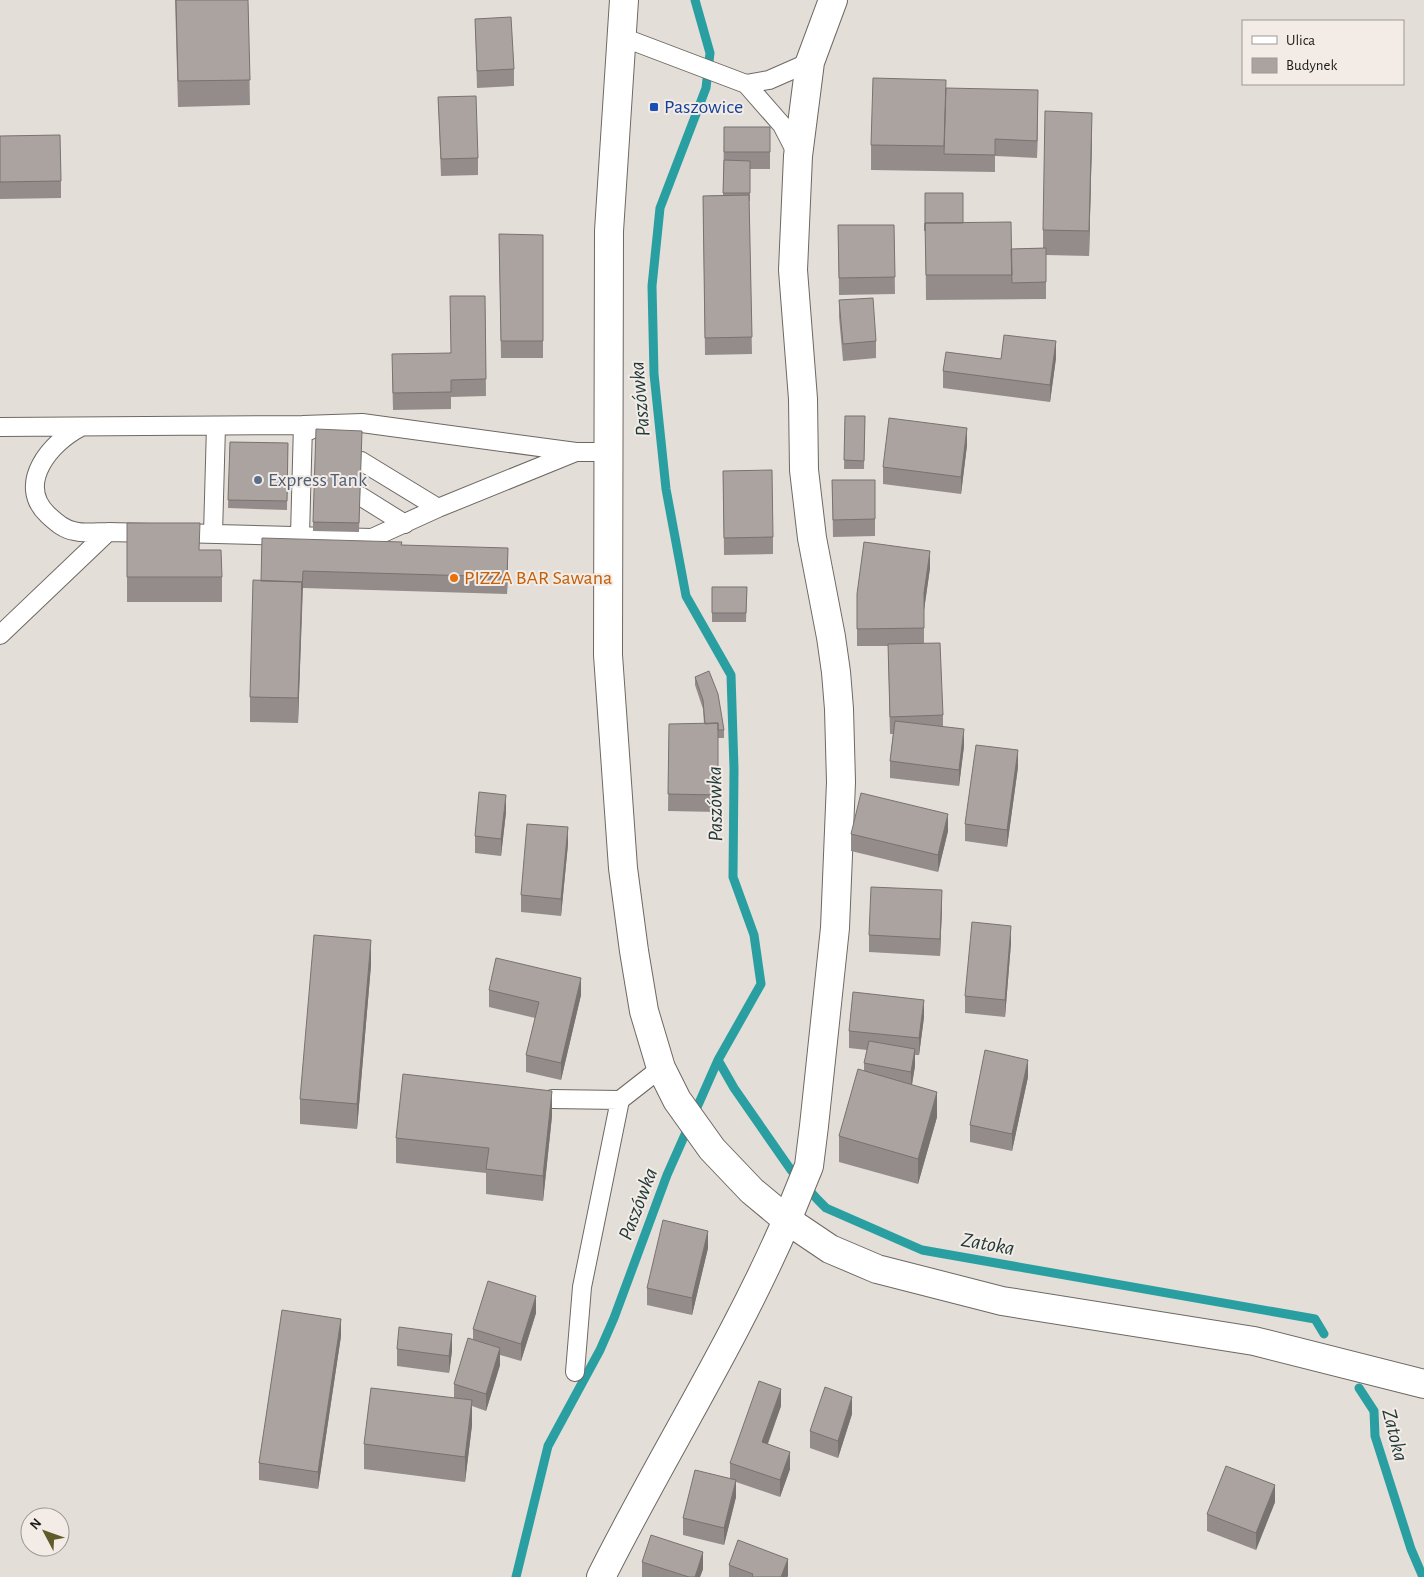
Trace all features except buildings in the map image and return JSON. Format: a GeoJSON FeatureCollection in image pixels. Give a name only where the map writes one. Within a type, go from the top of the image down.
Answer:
{"type":"FeatureCollection","features":[{"type":"Feature","properties":{"kind":"main road"},"geometry":{"type":"LineString","coordinates":[[624,0],[609,231],[608,655],[623,868],[644,1011],[661,1068],[677,1100],[700,1133],[750,1190],[787,1220],[830,1249],[877,1270],[1002,1301],[1254,1341],[1424,1384]]}},
{"type":"Feature","properties":{"kind":"main road"},"geometry":{"type":"LineString","coordinates":[[602,1577],[628,1523],[705,1386],[766,1269],[804,1178],[836,928],[841,782],[836,672],[812,538],[804,470],[803,399],[793,270],[798,156],[810,62],[833,0]]}},
{"type":"Feature","properties":{"kind":"lane"},"geometry":{"type":"LineString","coordinates":[[622,37],[718,75],[746,84],[769,80],[810,62]]}},
{"type":"Feature","properties":{"kind":"lane"},"geometry":{"type":"LineString","coordinates":[[746,84],[782,125],[798,156]]}},
{"type":"Feature","properties":{"kind":"lane"},"geometry":{"type":"LineString","coordinates":[[0,427],[362,423],[576,452],[609,452]]}},
{"type":"Feature","properties":{"kind":"lane"},"geometry":{"type":"LineString","coordinates":[[303,425],[324,439]]}},
{"type":"Feature","properties":{"kind":"lane"},"geometry":{"type":"LineString","coordinates":[[300,535],[308,499],[308,464],[303,425]]}},
{"type":"Feature","properties":{"kind":"lane"},"geometry":{"type":"LineString","coordinates":[[81,426],[65,435],[47,452],[38,472],[35,492],[42,509],[60,525],[74,532],[366,534],[405,524],[438,508],[576,452]]}},
{"type":"Feature","properties":{"kind":"lane"},"geometry":{"type":"LineString","coordinates":[[212,534],[216,426]]}},
{"type":"Feature","properties":{"kind":"lane"},"geometry":{"type":"LineString","coordinates":[[361,461],[438,508]]}},
{"type":"Feature","properties":{"kind":"lane"},"geometry":{"type":"LineString","coordinates":[[360,496],[405,524]]}},
{"type":"Feature","properties":{"kind":"lane"},"geometry":{"type":"LineString","coordinates":[[0,635],[108,532]]}},
{"type":"Feature","properties":{"kind":"lane"},"geometry":{"type":"LineString","coordinates":[[552,1099],[620,1100],[661,1068]]}},
{"type":"Feature","properties":{"kind":"lane"},"geometry":{"type":"LineString","coordinates":[[574,1372],[582,1287],[620,1100]]}},
{"type":"Feature","properties":{"kind":"waterway","name":"Paszówka"},"geometry":{"type":"LineString","coordinates":[[516,1577],[548,1446],[600,1350],[614,1318],[667,1175],[718,1060],[761,984],[754,935],[733,877],[734,769],[731,675],[686,596],[666,489],[654,374],[652,286],[660,208],[706,88],[710,53],[695,0]]}},
{"type":"Feature","properties":{"kind":"waterway","name":"Zatoka"},"geometry":{"type":"LineString","coordinates":[[718,1060],[734,1088],[791,1170],[826,1208],[922,1250],[1315,1319],[1324,1334]]}},
{"type":"Feature","properties":{"kind":"waterway","name":"Zatoka"},"geometry":{"type":"LineString","coordinates":[[1359,1388],[1374,1411],[1375,1436],[1411,1549],[1423,1577]]}},
{"type":"Feature","properties":{"kind":"place","name":"Paszowice"},"geometry":{"type":"Point","coordinates":[654,107]}},
{"type":"Feature","properties":{"kind":"place","name":"Express Tank"},"geometry":{"type":"Point","coordinates":[258,480]}},
{"type":"Feature","properties":{"kind":"place","name":"PIZZA BAR Sawana"},"geometry":{"type":"Point","coordinates":[454,578]}}]}
